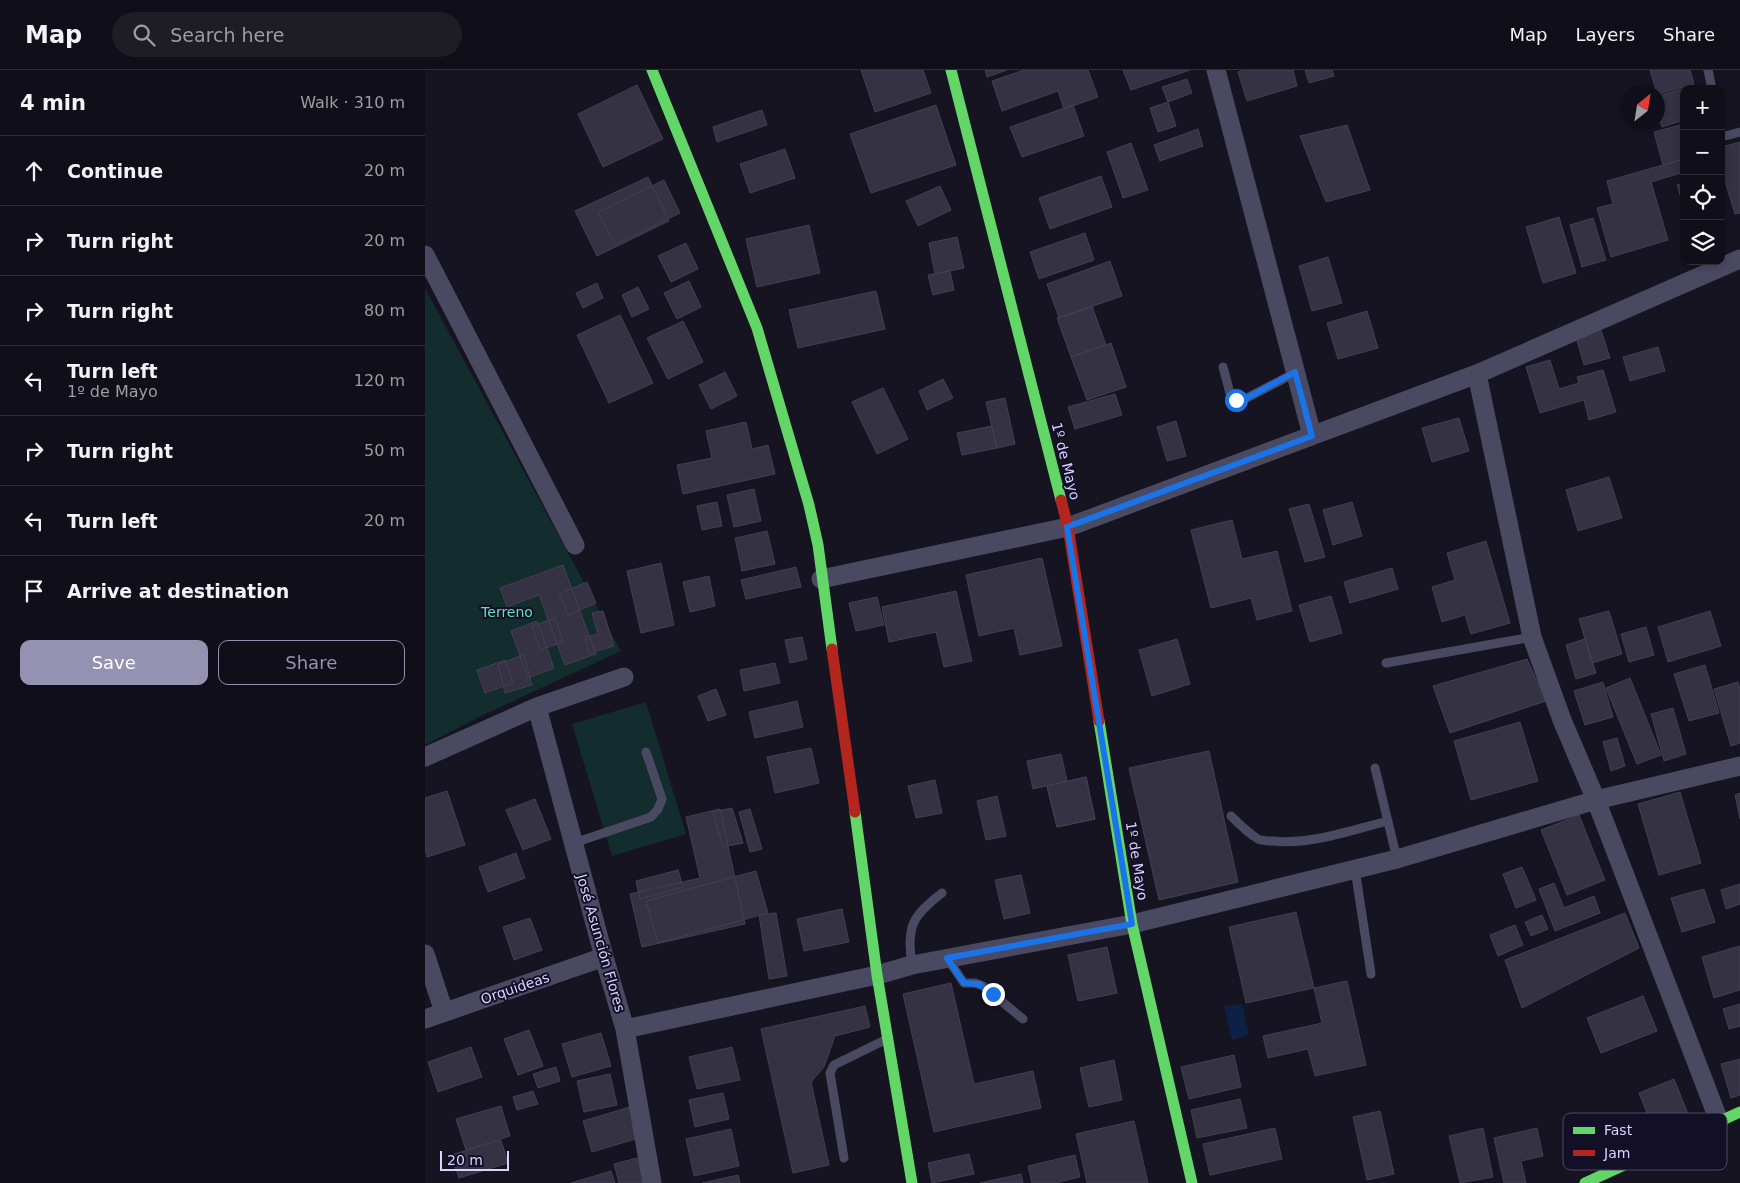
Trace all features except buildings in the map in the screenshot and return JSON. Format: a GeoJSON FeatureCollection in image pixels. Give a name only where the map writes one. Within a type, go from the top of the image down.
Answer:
{"type":"FeatureCollection","features":[{"type":"Feature","properties":{"kind":"street"},"geometry":{"type":"LineString","coordinates":[[652,70],[757,328],[809,505],[818,545],[821,579],[877,975],[912,1183]]}},
{"type":"Feature","properties":{"kind":"street","name":"1º de Mayo"},"geometry":{"type":"LineString","coordinates":[[951,70],[1067,527],[1132,924],[1192,1183]]}},
{"type":"Feature","properties":{"kind":"street"},"geometry":{"type":"LineString","coordinates":[[1216,70],[1312,436]]}},
{"type":"Feature","properties":{"kind":"street"},"geometry":{"type":"LineString","coordinates":[[425,255],[575,545]]}},
{"type":"Feature","properties":{"kind":"street"},"geometry":{"type":"LineString","coordinates":[[821,579],[1067,527],[1477,374],[1740,259]]}},
{"type":"Feature","properties":{"kind":"street"},"geometry":{"type":"LineString","coordinates":[[1477,374],[1532,637],[1562,720],[1596,800],[1716,1113]]}},
{"type":"Feature","properties":{"kind":"street"},"geometry":{"type":"LineString","coordinates":[[425,757],[537,707],[624,677]]}},
{"type":"Feature","properties":{"kind":"street","name":"José Asunción Flores"},"geometry":{"type":"LineString","coordinates":[[537,707],[625,1029],[652,1183]]}},
{"type":"Feature","properties":{"kind":"street"},"geometry":{"type":"LineString","coordinates":[[625,1029],[877,975],[912,965],[1132,924],[1397,859],[1596,800],[1740,766]]}},
{"type":"Feature","properties":{"kind":"street"},"geometry":{"type":"LineString","coordinates":[[425,954],[445,1012]]}},
{"type":"Feature","properties":{"kind":"street","name":"Orquideas"},"geometry":{"type":"LineString","coordinates":[[425,1019],[604,957]]}},
{"type":"Feature","properties":{"kind":"street"},"geometry":{"type":"LineString","coordinates":[[1727,1118],[1740,1112]]}},
{"type":"Feature","properties":{"kind":"street"},"geometry":{"type":"LineString","coordinates":[[1585,1183],[1613,1170]]}},
{"type":"Feature","properties":{"kind":"lane"},"geometry":{"type":"LineString","coordinates":[[1708,70],[1711,85]]}},
{"type":"Feature","properties":{"kind":"lane"},"geometry":{"type":"LineString","coordinates":[[1725,136],[1740,132]]}},
{"type":"Feature","properties":{"kind":"lane"},"geometry":{"type":"LineString","coordinates":[[1223,367],[1231,397],[1243,400],[1295,372]]}},
{"type":"Feature","properties":{"kind":"lane"},"geometry":{"type":"LineString","coordinates":[[1386,663],[1532,637]]}},
{"type":"Feature","properties":{"kind":"lane"},"geometry":{"type":"LineString","coordinates":[[573,843],[651,817],[658,809],[662,799],[646,752]]}},
{"type":"Feature","properties":{"kind":"lane"},"geometry":{"type":"LineString","coordinates":[[1375,768],[1397,859]]}},
{"type":"Feature","properties":{"kind":"lane"},"geometry":{"type":"LineString","coordinates":[[1231,816],[1259,840],[1281,842],[1299,842],[1321,838],[1388,821]]}},
{"type":"Feature","properties":{"kind":"lane"},"geometry":{"type":"LineString","coordinates":[[1355,869],[1371,974]]}},
{"type":"Feature","properties":{"kind":"lane"},"geometry":{"type":"LineString","coordinates":[[912,965],[909,945],[913,922],[929,903],[942,893]]}},
{"type":"Feature","properties":{"kind":"lane"},"geometry":{"type":"LineString","coordinates":[[947,958],[964,983],[975,983],[983,986],[1023,1019]]}},
{"type":"Feature","properties":{"kind":"lane"},"geometry":{"type":"LineString","coordinates":[[845,1158],[830,1073],[831,1069],[834,1065],[888,1039]]}},
{"type":"Feature","properties":{"kind":"green space","name":"Terreno"},"geometry":{"type":"Polygon","coordinates":[[[425,288],[621,651],[481,716],[425,745],[425,288]]]}},
{"type":"Feature","properties":{"kind":"green space"},"geometry":{"type":"Polygon","coordinates":[[[646,702],[686,834],[612,856],[572,724],[646,702]]]}},
{"type":"Feature","properties":{"kind":"water"},"geometry":{"type":"Polygon","coordinates":[[[1242,1004],[1249,1035],[1232,1040],[1224,1006],[1242,1004]]]}},
{"type":"Feature","properties":{"kind":"traffic: fast"},"geometry":{"type":"LineString","coordinates":[[652,70],[757,328],[809,505],[818,545],[832,649]]}},
{"type":"Feature","properties":{"kind":"traffic: fast"},"geometry":{"type":"LineString","coordinates":[[951,70],[1061,500]]}},
{"type":"Feature","properties":{"kind":"traffic: fast"},"geometry":{"type":"LineString","coordinates":[[1099,721],[1132,924],[1192,1183]]}},
{"type":"Feature","properties":{"kind":"traffic: fast"},"geometry":{"type":"LineString","coordinates":[[855,812],[877,975],[912,1183]]}},
{"type":"Feature","properties":{"kind":"traffic: fast"},"geometry":{"type":"LineString","coordinates":[[1727,1118],[1740,1112]]}},
{"type":"Feature","properties":{"kind":"traffic: fast"},"geometry":{"type":"LineString","coordinates":[[1585,1183],[1613,1170]]}},
{"type":"Feature","properties":{"kind":"traffic: jam"},"geometry":{"type":"LineString","coordinates":[[1061,500],[1068,527],[1099,721]]}},
{"type":"Feature","properties":{"kind":"traffic: jam"},"geometry":{"type":"LineString","coordinates":[[832,649],[855,812]]}},
{"type":"Feature","properties":{"kind":"route"},"geometry":{"type":"LineString","coordinates":[[993,994],[979,984],[964,983],[947,958],[1132,924],[1067,527],[1312,436],[1295,372],[1243,400],[1236,400]]}}]}
